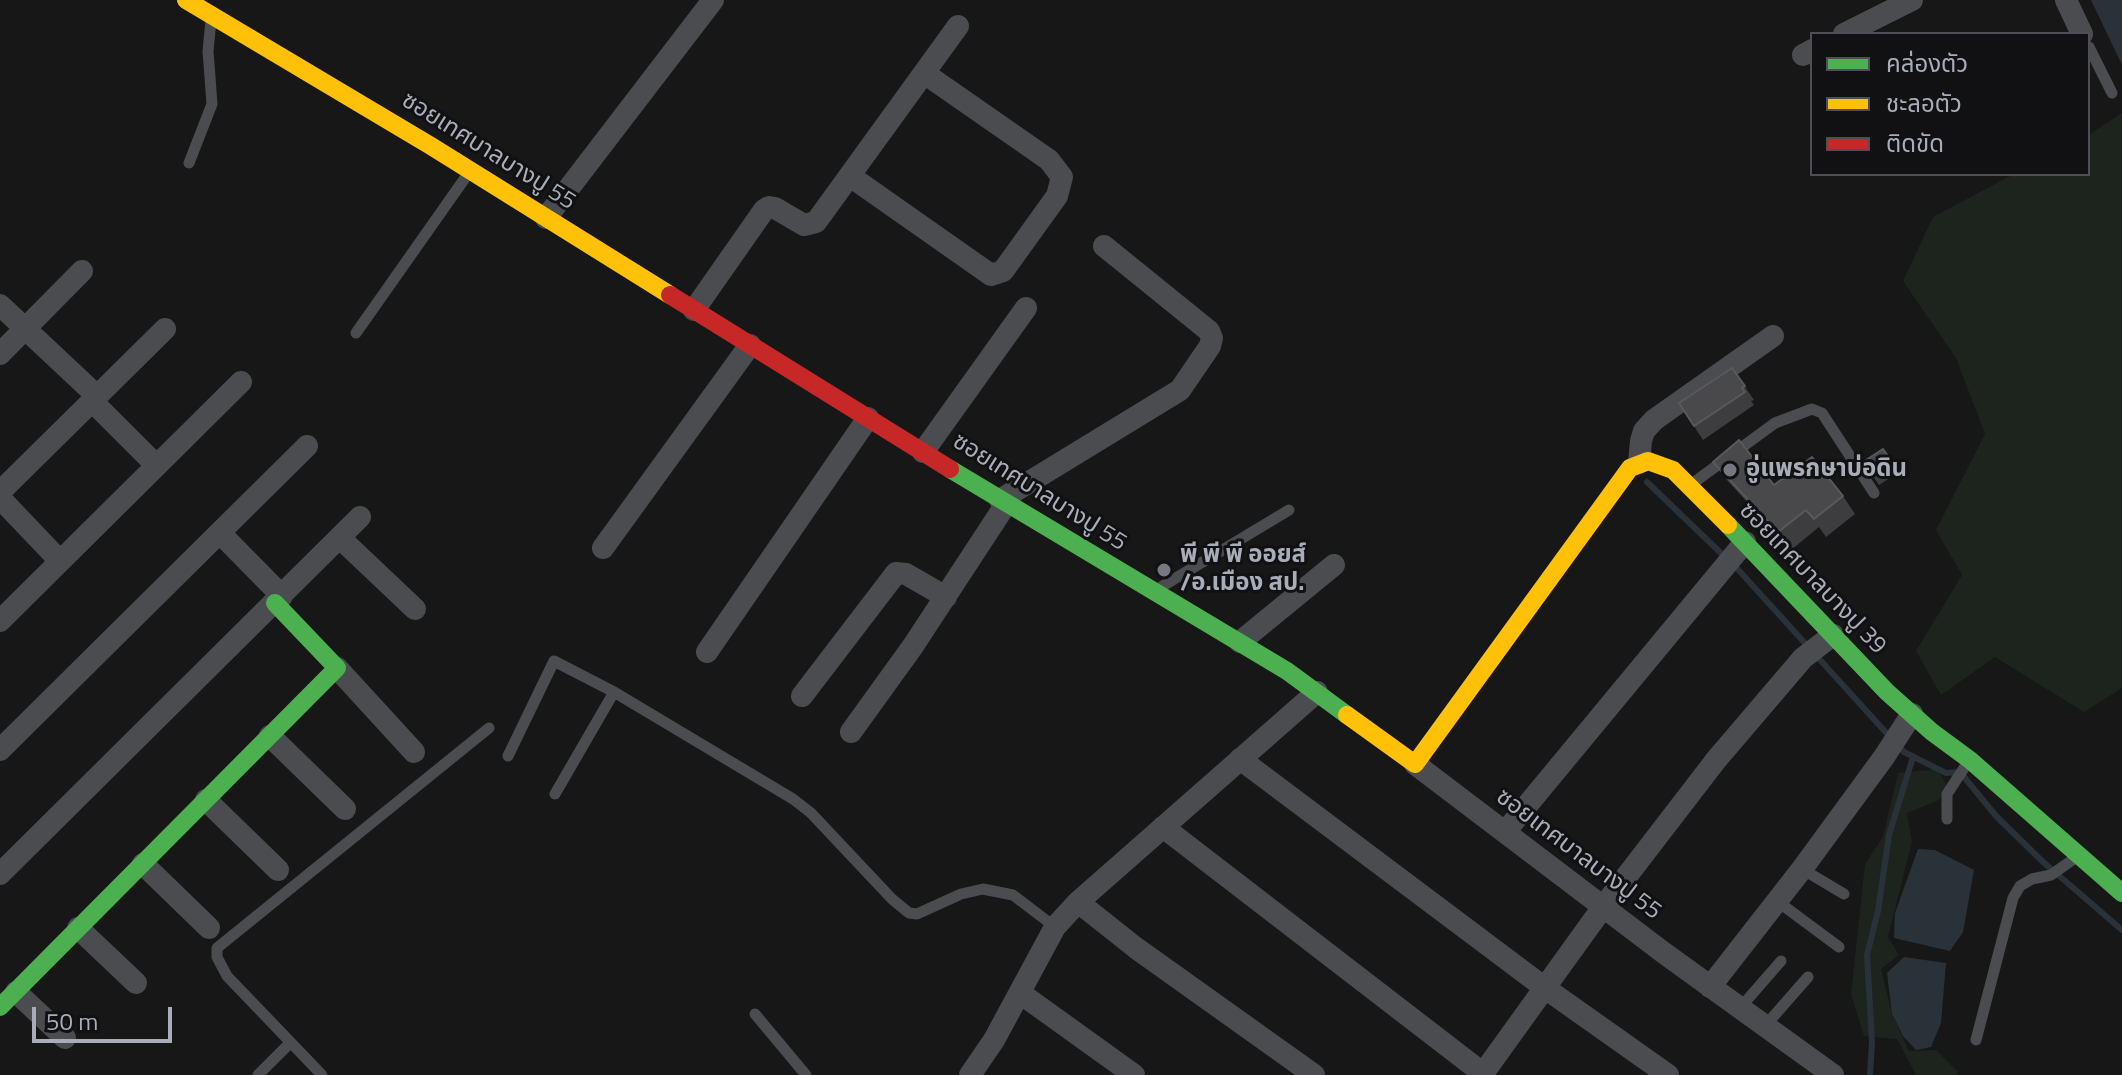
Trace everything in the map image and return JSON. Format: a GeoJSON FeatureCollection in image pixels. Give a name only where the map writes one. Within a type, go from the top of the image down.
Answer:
{"type":"FeatureCollection","features":[{"type":"Feature","properties":{"kind":"street","name":"ซอยเทศบาลบางปู 55"},"geometry":{"type":"LineString","coordinates":[[186,0],[218,8],[470,171],[1003,502],[1152,593],[1240,642],[1317,692],[1710,987],[1833,1075]]}},
{"type":"Feature","properties":{"kind":"street"},"geometry":{"type":"LineString","coordinates":[[546,218],[713,0]]}},
{"type":"Feature","properties":{"kind":"street"},"geometry":{"type":"LineString","coordinates":[[1848,32],[1912,0]]}},
{"type":"Feature","properties":{"kind":"street"},"geometry":{"type":"LineString","coordinates":[[2066,0],[2081,32]]}},
{"type":"Feature","properties":{"kind":"street"},"geometry":{"type":"LineString","coordinates":[[694,310],[764,210],[775,208],[804,225],[816,222],[958,26]]}},
{"type":"Feature","properties":{"kind":"street"},"geometry":{"type":"LineString","coordinates":[[850,176],[991,275],[1003,271],[1048,209],[1061,186],[1062,177],[1058,169],[924,73]]}},
{"type":"Feature","properties":{"kind":"street"},"geometry":{"type":"LineString","coordinates":[[851,732],[946,597],[1003,502],[1180,390],[1210,346],[1212,338],[1209,331],[1104,246]]}},
{"type":"Feature","properties":{"kind":"street"},"geometry":{"type":"LineString","coordinates":[[0,354],[82,271]]}},
{"type":"Feature","properties":{"kind":"street"},"geometry":{"type":"LineString","coordinates":[[0,305],[156,465]]}},
{"type":"Feature","properties":{"kind":"street"},"geometry":{"type":"LineString","coordinates":[[923,452],[1026,308]]}},
{"type":"Feature","properties":{"kind":"street"},"geometry":{"type":"LineString","coordinates":[[60,561],[0,495],[165,329]]}},
{"type":"Feature","properties":{"kind":"street"},"geometry":{"type":"LineString","coordinates":[[1415,764],[1623,477],[1639,463],[1644,431],[1654,420],[1773,336]]}},
{"type":"Feature","properties":{"kind":"street"},"geometry":{"type":"LineString","coordinates":[[603,548],[750,345]]}},
{"type":"Feature","properties":{"kind":"street"},"geometry":{"type":"LineString","coordinates":[[0,621],[241,382]]}},
{"type":"Feature","properties":{"kind":"street"},"geometry":{"type":"LineString","coordinates":[[707,652],[868,418]]}},
{"type":"Feature","properties":{"kind":"street"},"geometry":{"type":"LineString","coordinates":[[0,750],[307,446]]}},
{"type":"Feature","properties":{"kind":"street","name":"ซอยเทศบาลบางปู 39"},"geometry":{"type":"LineString","coordinates":[[1639,463],[1648,461],[1673,470],[1689,486],[1735,555],[1818,645],[1906,723],[1964,767],[2072,860],[2122,893]]}},
{"type":"Feature","properties":{"kind":"street"},"geometry":{"type":"LineString","coordinates":[[0,874],[360,517]]}},
{"type":"Feature","properties":{"kind":"street"},"geometry":{"type":"LineString","coordinates":[[220,533],[414,752]]}},
{"type":"Feature","properties":{"kind":"street"},"geometry":{"type":"LineString","coordinates":[[340,538],[415,609]]}},
{"type":"Feature","properties":{"kind":"street"},"geometry":{"type":"LineString","coordinates":[[1505,832],[1735,555]]}},
{"type":"Feature","properties":{"kind":"street"},"geometry":{"type":"LineString","coordinates":[[1240,642],[1334,565]]}},
{"type":"Feature","properties":{"kind":"street"},"geometry":{"type":"LineString","coordinates":[[802,696],[896,573],[906,574],[946,597]]}},
{"type":"Feature","properties":{"kind":"street"},"geometry":{"type":"LineString","coordinates":[[1163,827],[1483,1075],[1603,907],[1716,760],[1818,645]]}},
{"type":"Feature","properties":{"kind":"street"},"geometry":{"type":"LineString","coordinates":[[65,1038],[8,1000],[337,668]]}},
{"type":"Feature","properties":{"kind":"street"},"geometry":{"type":"LineString","coordinates":[[970,1075],[1020,993],[1055,927],[1078,902],[1317,692]]}},
{"type":"Feature","properties":{"kind":"street"},"geometry":{"type":"LineString","coordinates":[[1710,987],[1802,869],[1906,723]]}},
{"type":"Feature","properties":{"kind":"street"},"geometry":{"type":"LineString","coordinates":[[270,736],[345,809]]}},
{"type":"Feature","properties":{"kind":"street"},"geometry":{"type":"LineString","coordinates":[[1240,759],[1545,988],[1668,1075]]}},
{"type":"Feature","properties":{"kind":"street"},"geometry":{"type":"LineString","coordinates":[[206,800],[278,870]]}},
{"type":"Feature","properties":{"kind":"street"},"geometry":{"type":"LineString","coordinates":[[143,864],[209,928]]}},
{"type":"Feature","properties":{"kind":"street"},"geometry":{"type":"LineString","coordinates":[[1078,902],[1136,948],[1314,1075]]}},
{"type":"Feature","properties":{"kind":"street"},"geometry":{"type":"LineString","coordinates":[[78,928],[136,983]]}},
{"type":"Feature","properties":{"kind":"street"},"geometry":{"type":"LineString","coordinates":[[1020,993],[1134,1075]]}},
{"type":"Feature","properties":{"kind":"lane"},"geometry":{"type":"LineString","coordinates":[[189,163],[212,104],[208,51],[218,8]]}},
{"type":"Feature","properties":{"kind":"lane"},"geometry":{"type":"LineString","coordinates":[[2090,51],[2112,93]]}},
{"type":"Feature","properties":{"kind":"lane"},"geometry":{"type":"LineString","coordinates":[[356,333],[470,171]]}},
{"type":"Feature","properties":{"kind":"lane"},"geometry":{"type":"LineString","coordinates":[[1689,486],[1775,423],[1812,409],[1822,413],[1874,493]]}},
{"type":"Feature","properties":{"kind":"lane"},"geometry":{"type":"LineString","coordinates":[[1152,593],[1289,510]]}},
{"type":"Feature","properties":{"kind":"lane"},"geometry":{"type":"LineString","coordinates":[[508,756],[554,661],[614,692],[793,799],[811,813],[909,913],[917,914],[961,894],[983,889],[1013,895],[1055,927]]}},
{"type":"Feature","properties":{"kind":"lane"},"geometry":{"type":"LineString","coordinates":[[555,794],[614,692]]}},
{"type":"Feature","properties":{"kind":"lane"},"geometry":{"type":"LineString","coordinates":[[322,1075],[227,976],[217,957],[217,948],[489,728]]}},
{"type":"Feature","properties":{"kind":"lane"},"geometry":{"type":"LineString","coordinates":[[1947,819],[1947,794],[1964,767]]}},
{"type":"Feature","properties":{"kind":"lane"},"geometry":{"type":"LineString","coordinates":[[1976,1040],[2013,898],[2025,882],[2051,875],[2072,860]]}},
{"type":"Feature","properties":{"kind":"lane"},"geometry":{"type":"LineString","coordinates":[[1802,869],[1844,894]]}},
{"type":"Feature","properties":{"kind":"lane"},"geometry":{"type":"LineString","coordinates":[[1777,901],[1839,947]]}},
{"type":"Feature","properties":{"kind":"lane"},"geometry":{"type":"LineString","coordinates":[[1740,1008],[1781,961]]}},
{"type":"Feature","properties":{"kind":"lane"},"geometry":{"type":"LineString","coordinates":[[1765,1026],[1808,977]]}},
{"type":"Feature","properties":{"kind":"lane"},"geometry":{"type":"LineString","coordinates":[[755,1014],[806,1075]]}},
{"type":"Feature","properties":{"kind":"lane"},"geometry":{"type":"LineString","coordinates":[[258,1075],[290,1043]]}},
{"type":"Feature","properties":{"kind":"shaded area"},"geometry":{"type":"Polygon","coordinates":[[[2091,0],[2122,0],[2122,65],[2091,0]]]}},
{"type":"Feature","properties":{"kind":"shaded area"},"geometry":{"type":"Polygon","coordinates":[[[2122,113],[2122,688],[2084,712],[1995,657],[1941,695],[1916,651],[1962,575],[1936,530],[1985,434],[1956,358],[1903,281],[1933,217],[2010,176],[2090,176],[2090,134],[2122,113]]]}},
{"type":"Feature","properties":{"kind":"shaded area"},"geometry":{"type":"Polygon","coordinates":[[[1938,769],[1949,790],[1937,801],[1907,813],[1912,842],[1888,937],[1899,955],[1881,969],[1892,1014],[1909,1051],[1936,1050],[1958,1072],[1956,1075],[1916,1075],[1897,1039],[1864,1036],[1851,994],[1865,864],[1883,837],[1898,773],[1938,769]]]}},
{"type":"Feature","properties":{"kind":"shaded area"},"geometry":{"type":"Polygon","coordinates":[[[1918,849],[1935,850],[1974,870],[1963,932],[1950,951],[1894,938],[1895,913],[1918,849]]]}},
{"type":"Feature","properties":{"kind":"shaded area"},"geometry":{"type":"Polygon","coordinates":[[[1904,957],[1946,963],[1941,1023],[1931,1047],[1916,1050],[1903,1036],[1892,1014],[1887,973],[1904,957]]]}},
{"type":"Feature","properties":{"kind":"building"},"geometry":{"type":"Polygon","coordinates":[[[1732,368],[1745,386],[1742,388],[1745,392],[1694,426],[1679,403],[1732,368]]]}},
{"type":"Feature","properties":{"kind":"building"},"geometry":{"type":"Polygon","coordinates":[[[1739,440],[1774,485],[1812,457],[1843,496],[1814,519],[1806,510],[1778,532],[1713,462],[1739,440]]]}},
{"type":"Feature","properties":{"kind":"building"},"geometry":{"type":"Polygon","coordinates":[[[1883,449],[1893,463],[1872,475],[1863,462],[1883,449]]]}},
{"type":"Feature","properties":{"kind":"waterway"},"geometry":{"type":"LineString","coordinates":[[1647,482],[1725,557]]}},
{"type":"Feature","properties":{"kind":"waterway"},"geometry":{"type":"LineString","coordinates":[[1734,565],[1890,737]]}},
{"type":"Feature","properties":{"kind":"waterway"},"geometry":{"type":"LineString","coordinates":[[1898,745],[1904,752],[1946,773],[1960,772],[1996,816],[2042,861],[2122,930]]}},
{"type":"Feature","properties":{"kind":"waterway"},"geometry":{"type":"LineString","coordinates":[[1870,1075],[1872,1042],[1867,955],[1878,911],[1889,835],[1913,757]]}},
{"type":"Feature","properties":{"kind":"traffic: fast"},"geometry":{"type":"LineString","coordinates":[[950,469],[1287,671],[1347,715]]}},
{"type":"Feature","properties":{"kind":"traffic: fast"},"geometry":{"type":"LineString","coordinates":[[1728,525],[1887,692],[2122,893]]}},
{"type":"Feature","properties":{"kind":"traffic: fast"},"geometry":{"type":"LineString","coordinates":[[0,1007],[337,668],[275,603]]}},
{"type":"Feature","properties":{"kind":"traffic: slow"},"geometry":{"type":"LineString","coordinates":[[186,0],[431,146],[670,295]]}},
{"type":"Feature","properties":{"kind":"traffic: slow"},"geometry":{"type":"LineString","coordinates":[[1347,715],[1415,764],[1630,468],[1648,461],[1673,470],[1728,525]]}},
{"type":"Feature","properties":{"kind":"traffic: jam"},"geometry":{"type":"LineString","coordinates":[[670,295],[950,469]]}},
{"type":"Feature","properties":{"kind":"place","name":"อู่แพรกษาบ่อดิน"},"geometry":{"type":"Point","coordinates":[1730,470]}},
{"type":"Feature","properties":{"kind":"place","name":"พี พี พี ออยส์ /อ.เมือง สป."},"geometry":{"type":"Point","coordinates":[1164,570]}}]}
